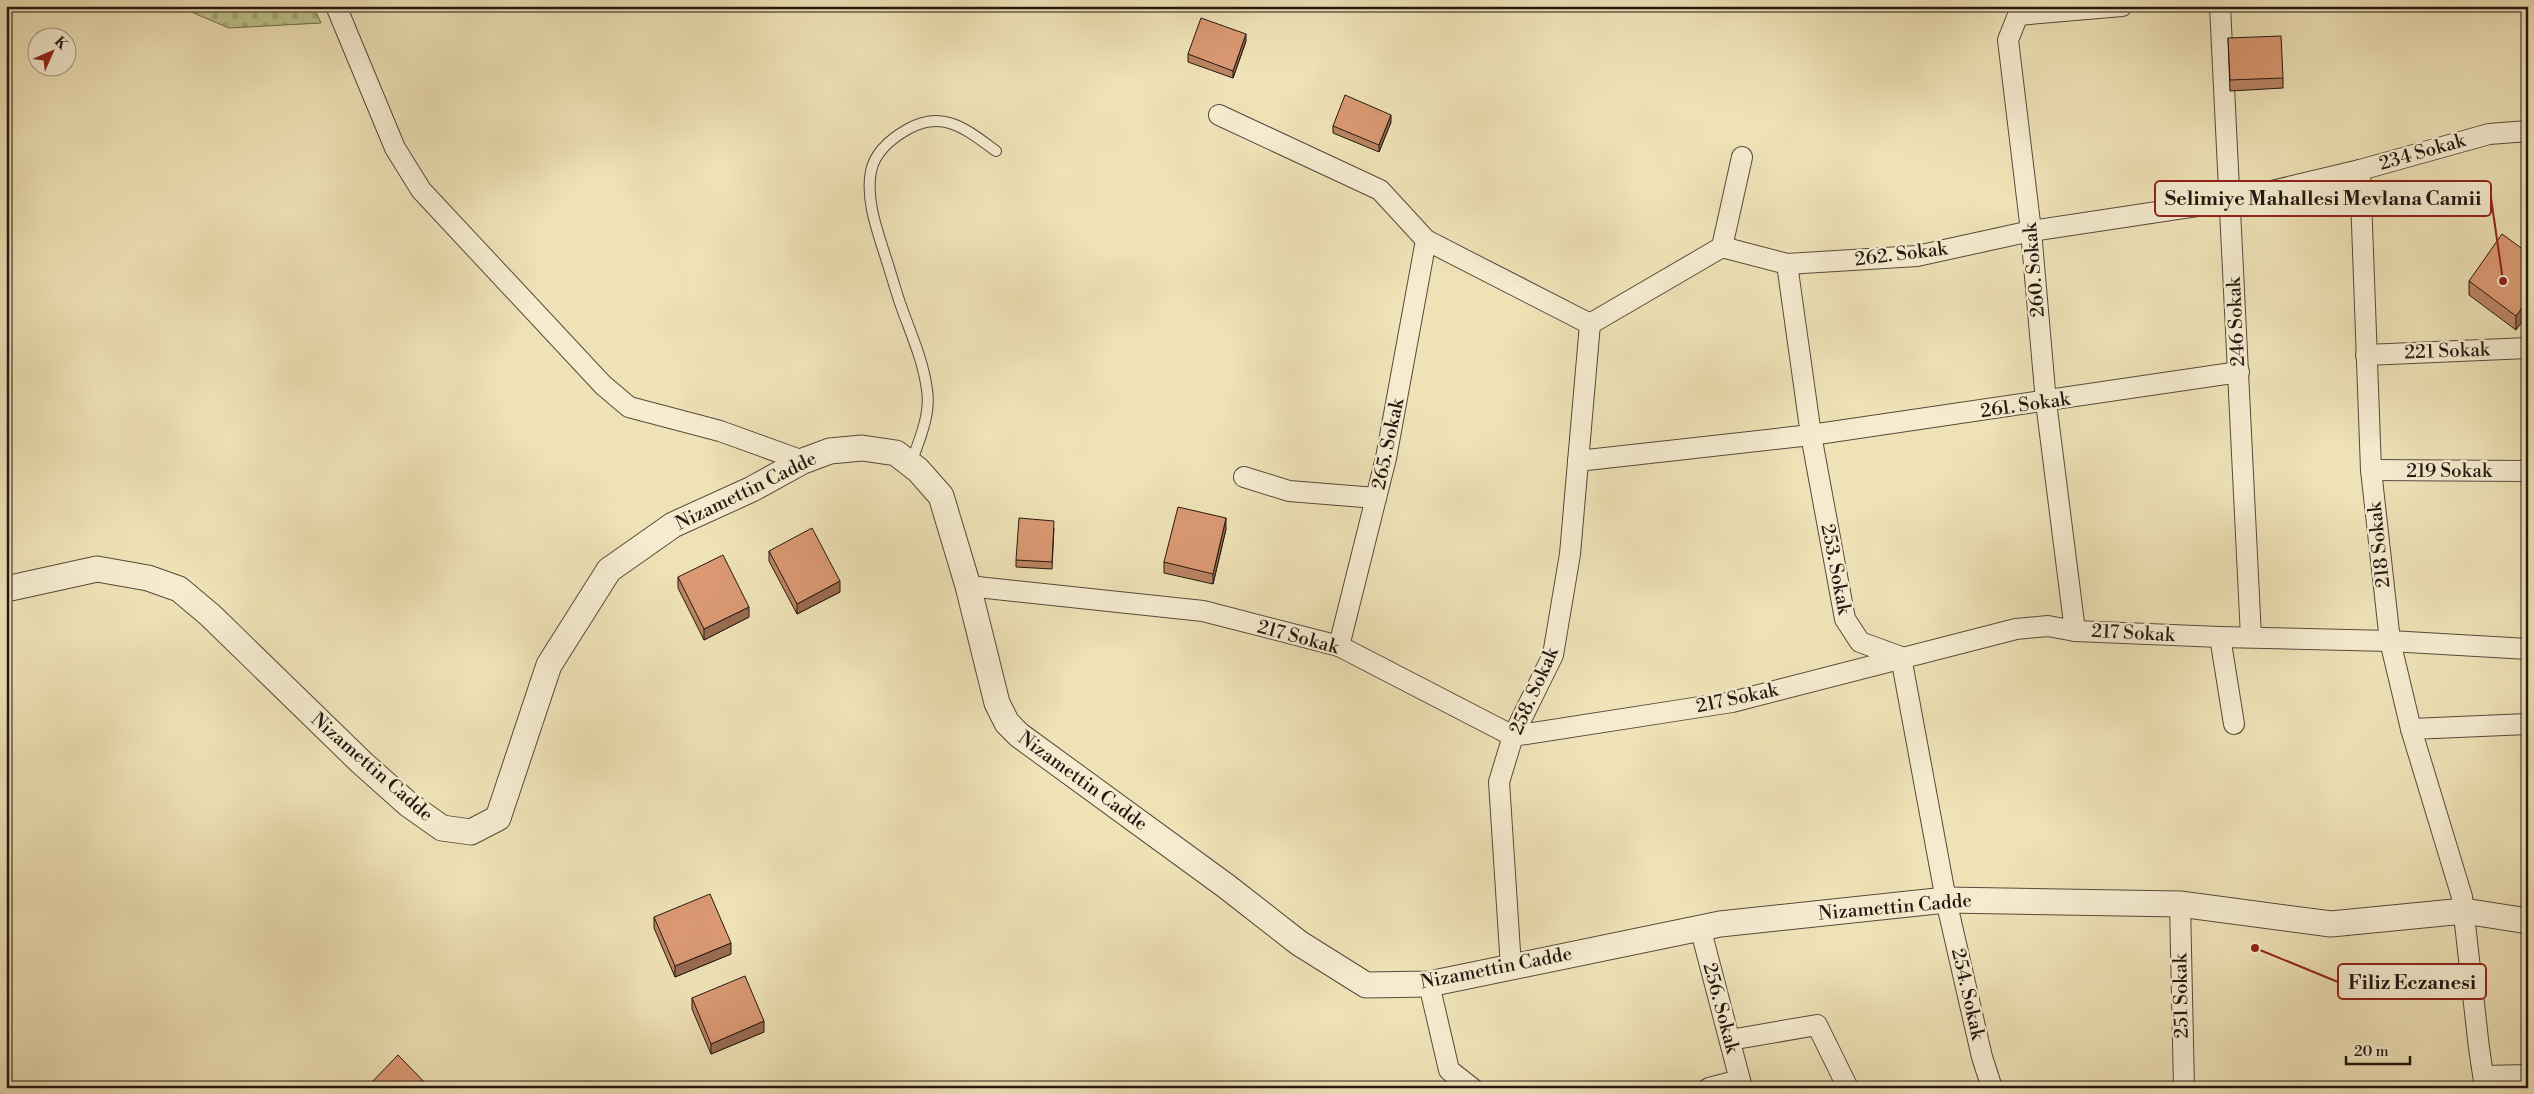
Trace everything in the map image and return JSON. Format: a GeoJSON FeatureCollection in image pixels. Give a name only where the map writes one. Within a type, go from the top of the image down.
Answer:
{"type":"FeatureCollection","features":[{"type":"Feature","properties":{"kind":"street"},"geometry":{"type":"LineString","coordinates":[[336,6],[395,148],[421,190],[603,385],[629,407],[720,431],[803,461]]}},
{"type":"Feature","properties":{"kind":"street","name":"260. Sokak"},"geometry":{"type":"LineString","coordinates":[[2075,630],[2046,402],[2031,232],[2008,40],[2018,15],[2122,6]]}},
{"type":"Feature","properties":{"kind":"street","name":"246 Sokak"},"geometry":{"type":"LineString","coordinates":[[2220,6],[2251,637]]}},
{"type":"Feature","properties":{"kind":"street"},"geometry":{"type":"LineString","coordinates":[[1219,115],[1380,190],[1426,240],[1590,324],[1722,247],[1742,157]]}},
{"type":"Feature","properties":{"kind":"street","name":"234 Sokak"},"geometry":{"type":"LineString","coordinates":[[2230,201],[2360,170],[2489,134],[2528,131]]}},
{"type":"Feature","properties":{"kind":"street","name":"218 Sokak"},"geometry":{"type":"LineString","coordinates":[[2360,170],[2371,470],[2390,641],[2411,729],[2464,911],[2465,936],[2485,1082]]}},
{"type":"Feature","properties":{"kind":"street","name":"262. Sokak"},"geometry":{"type":"LineString","coordinates":[[1722,247],[1787,264],[1917,256],[2031,232],[2230,201]]}},
{"type":"Feature","properties":{"kind":"street","name":"265. Sokak"},"geometry":{"type":"LineString","coordinates":[[1339,646],[1386,458],[1426,240]]}},
{"type":"Feature","properties":{"kind":"street","name":"253. Sokak"},"geometry":{"type":"LineString","coordinates":[[1787,264],[1811,435],[1844,618],[1860,642],[1901,657]]}},
{"type":"Feature","properties":{"kind":"street","name":"258. Sokak"},"geometry":{"type":"LineString","coordinates":[[1511,967],[1499,782],[1513,736],[1553,655],[1570,554],[1590,324]]}},
{"type":"Feature","properties":{"kind":"street","name":"221 Sokak"},"geometry":{"type":"LineString","coordinates":[[2366,355],[2528,348]]}},
{"type":"Feature","properties":{"kind":"street","name":"261. Sokak"},"geometry":{"type":"LineString","coordinates":[[1578,461],[1811,435],[2046,402],[2239,372]]}},
{"type":"Feature","properties":{"kind":"street","name":"Nizamettin Cadde"},"geometry":{"type":"LineString","coordinates":[[6,589],[97,569],[148,578],[179,589],[210,615],[361,762],[408,804],[442,828],[471,832],[498,818],[549,665],[609,570],[673,525],[752,489],[803,461],[830,451],[862,448],[896,454],[911,464],[930,482],[941,496],[968,586],[997,703],[1007,723],[1019,735],[1226,886],[1299,943],[1366,985],[1429,984],[1700,928],[1946,900],[2180,904],[2331,924],[2464,911],[2528,921]]}},
{"type":"Feature","properties":{"kind":"street","name":"219 Sokak"},"geometry":{"type":"LineString","coordinates":[[2371,470],[2528,471]]}},
{"type":"Feature","properties":{"kind":"street"},"geometry":{"type":"LineString","coordinates":[[1244,477],[1289,492],[1376,498]]}},
{"type":"Feature","properties":{"kind":"street","name":"217 Sokak"},"geometry":{"type":"LineString","coordinates":[[968,586],[1203,612],[1339,646],[1513,736],[1732,702],[1901,657],[2016,629],[2048,626],[2075,630],[2220,637],[2390,641],[2528,648]]}},
{"type":"Feature","properties":{"kind":"street"},"geometry":{"type":"LineString","coordinates":[[2220,637],[2234,724]]}},
{"type":"Feature","properties":{"kind":"street"},"geometry":{"type":"LineString","coordinates":[[1901,657],[1946,900]]}},
{"type":"Feature","properties":{"kind":"street"},"geometry":{"type":"LineString","coordinates":[[2411,729],[2528,724]]}},
{"type":"Feature","properties":{"kind":"street","name":"254. Sokak"},"geometry":{"type":"LineString","coordinates":[[1946,900],[1982,1057],[1992,1088]]}},
{"type":"Feature","properties":{"kind":"street","name":"251 Sokak"},"geometry":{"type":"LineString","coordinates":[[2180,904],[2184,1088]]}},
{"type":"Feature","properties":{"kind":"street","name":"256. Sokak"},"geometry":{"type":"LineString","coordinates":[[1700,928],[1741,1084]]}},
{"type":"Feature","properties":{"kind":"street"},"geometry":{"type":"LineString","coordinates":[[1429,984],[1449,1070],[1472,1088]]}},
{"type":"Feature","properties":{"kind":"street"},"geometry":{"type":"LineString","coordinates":[[1730,1040],[1817,1025],[1848,1088]]}},
{"type":"Feature","properties":{"kind":"street"},"geometry":{"type":"LineString","coordinates":[[2485,1082],[2528,1075]]}},
{"type":"Feature","properties":{"kind":"street"},"geometry":{"type":"LineString","coordinates":[[1708,1088],[1741,1084]]}},
{"type":"Feature","properties":{"kind":"lane"},"geometry":{"type":"LineString","coordinates":[[911,464],[924,425],[928,392],[919,352],[900,303],[877,229],[869,192],[872,169],[882,149],[896,136],[912,127],[929,122],[945,120],[965,128],[996,151]]}},
{"type":"Feature","properties":{"kind":"green space"},"geometry":{"type":"Polygon","coordinates":[[[177,6],[313,6],[321,23],[229,28],[177,6]]]}},
{"type":"Feature","properties":{"kind":"building"},"geometry":{"type":"Polygon","coordinates":[[[1201,18],[1246,34],[1233,71],[1188,54],[1201,18]]]}},
{"type":"Feature","properties":{"kind":"building"},"geometry":{"type":"Polygon","coordinates":[[[2281,36],[2283,78],[2230,80],[2228,38],[2281,36]]]}},
{"type":"Feature","properties":{"kind":"building"},"geometry":{"type":"Polygon","coordinates":[[[1345,95],[1391,115],[1379,145],[1333,126],[1345,95]]]}},
{"type":"Feature","properties":{"kind":"building"},"geometry":{"type":"Polygon","coordinates":[[[2502,234],[2528,253],[2528,300],[2516,316],[2469,281],[2502,234]]]}},
{"type":"Feature","properties":{"kind":"building"},"geometry":{"type":"Polygon","coordinates":[[[1178,507],[1226,518],[1213,574],[1164,562],[1178,507]]]}},
{"type":"Feature","properties":{"kind":"building"},"geometry":{"type":"Polygon","coordinates":[[[1019,518],[1054,521],[1052,562],[1016,560],[1019,518]]]}},
{"type":"Feature","properties":{"kind":"building"},"geometry":{"type":"Polygon","coordinates":[[[812,528],[840,581],[797,604],[769,551],[812,528]]]}},
{"type":"Feature","properties":{"kind":"building"},"geometry":{"type":"Polygon","coordinates":[[[723,555],[749,607],[704,629],[678,577],[723,555]]]}},
{"type":"Feature","properties":{"kind":"building"},"geometry":{"type":"Polygon","coordinates":[[[710,894],[731,943],[675,966],[654,917],[710,894]]]}},
{"type":"Feature","properties":{"kind":"building"},"geometry":{"type":"Polygon","coordinates":[[[745,976],[764,1021],[711,1044],[692,998],[745,976]]]}},
{"type":"Feature","properties":{"kind":"building"},"geometry":{"type":"Polygon","coordinates":[[[398,1055],[430,1088],[372,1088],[369,1085],[398,1055]]]}},
{"type":"Feature","properties":{"kind":"place","name":"Selimiye Mahallesi Mevlana Camii"},"geometry":{"type":"Point","coordinates":[2503,281]}},
{"type":"Feature","properties":{"kind":"place","name":"Filiz Eczanesi"},"geometry":{"type":"Point","coordinates":[2255,948]}}]}
